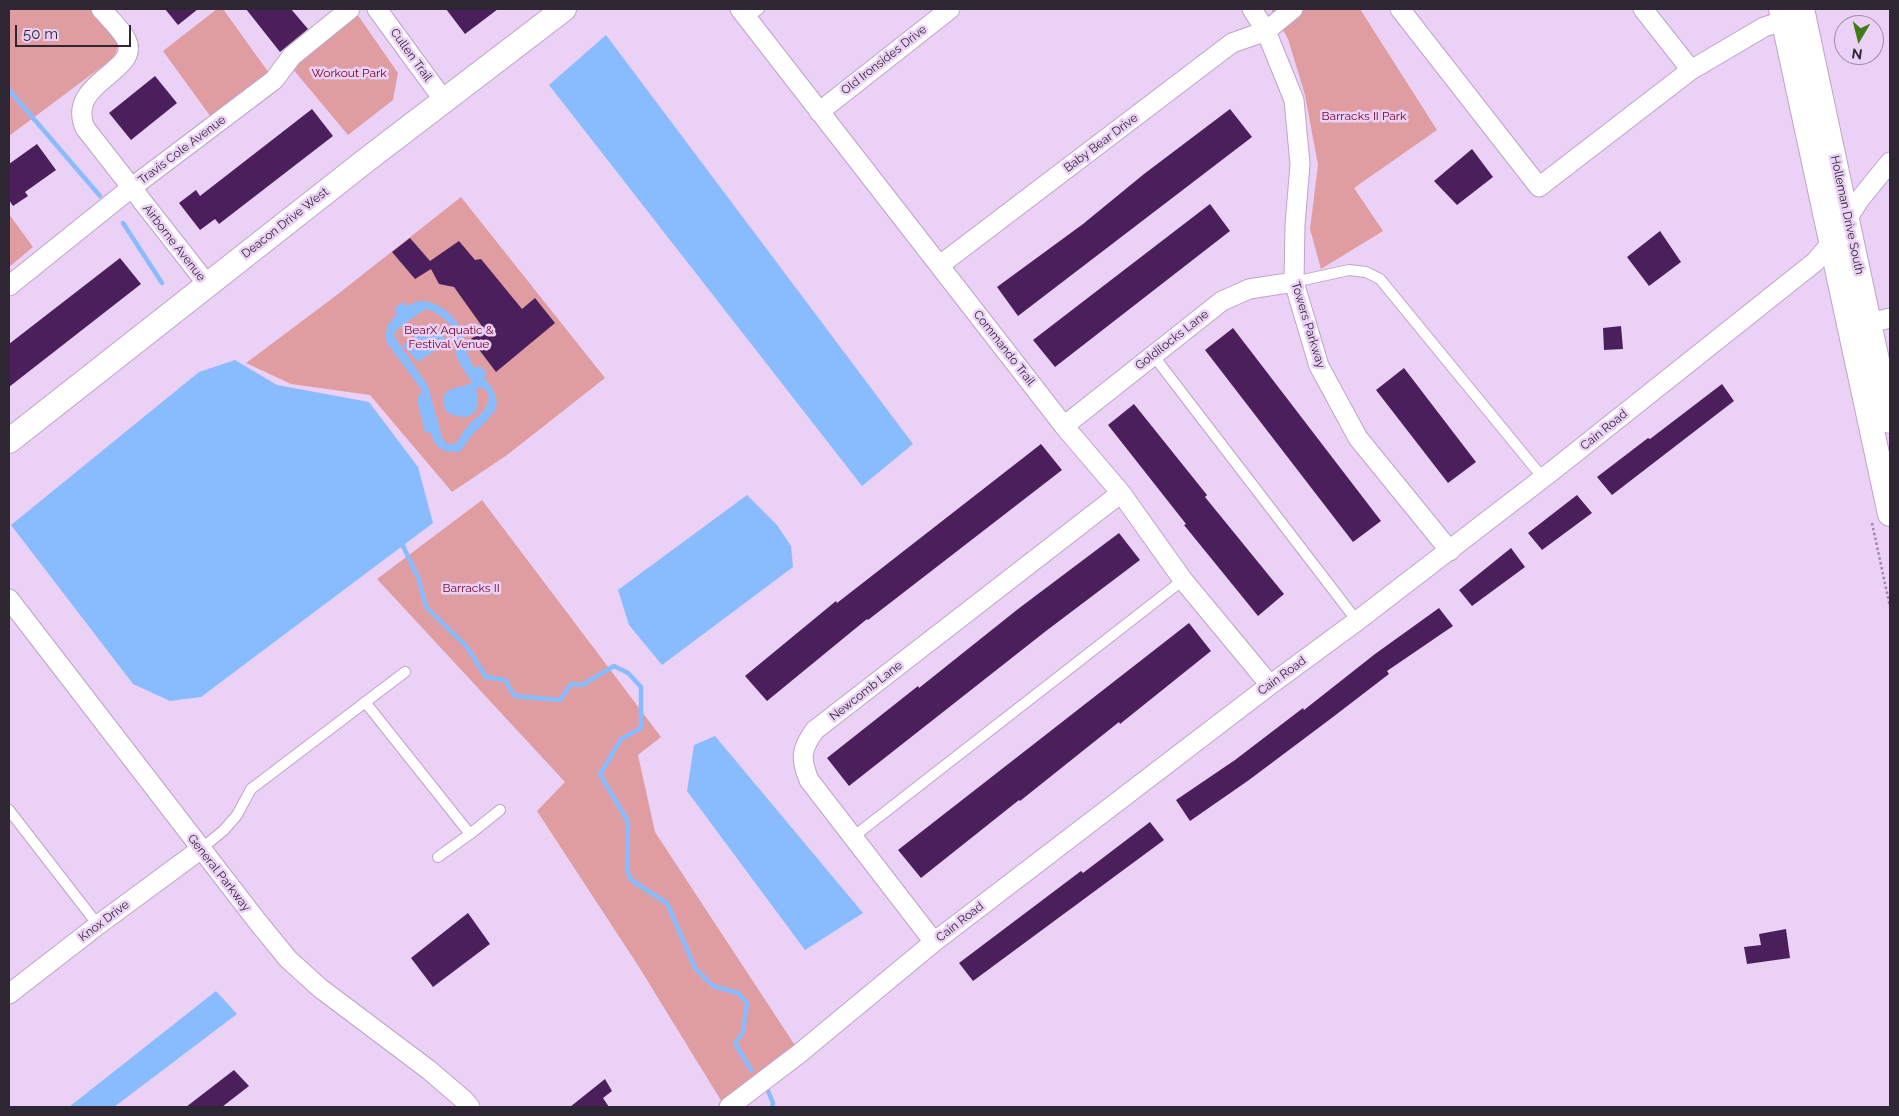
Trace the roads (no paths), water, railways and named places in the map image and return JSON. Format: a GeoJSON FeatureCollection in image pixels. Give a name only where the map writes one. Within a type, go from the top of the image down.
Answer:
{"type":"FeatureCollection","features":[{"type":"Feature","properties":{"kind":"street","name":"Airborne Avenue"},"geometry":{"type":"LineString","coordinates":[[101,9],[127,40],[128,51],[119,65],[90,90],[84,100],[80,108],[84,128],[207,284]]}},
{"type":"Feature","properties":{"kind":"street","name":"Travis Cole Avenue"},"geometry":{"type":"LineString","coordinates":[[9,286],[131,188],[274,80],[292,56],[350,9]]}},
{"type":"Feature","properties":{"kind":"street","name":"Cullen Trail"},"geometry":{"type":"LineString","coordinates":[[377,9],[445,102]]}},
{"type":"Feature","properties":{"kind":"street","name":"Deacon Drive West"},"geometry":{"type":"LineString","coordinates":[[9,441],[207,284],[564,9]]}},
{"type":"Feature","properties":{"kind":"street","name":"Old Ironsides Drive"},"geometry":{"type":"LineString","coordinates":[[819,112],[950,9]]}},
{"type":"Feature","properties":{"kind":"street","name":"Towers Parkway"},"geometry":{"type":"LineString","coordinates":[[1252,9],[1266,30],[1294,100],[1300,164],[1295,225],[1294,282],[1319,366],[1358,438],[1450,550]]}},
{"type":"Feature","properties":{"kind":"street","name":"Baby Bear Drive"},"geometry":{"type":"LineString","coordinates":[[940,265],[1232,44],[1266,30],[1293,9]]}},
{"type":"Feature","properties":{"kind":"street"},"geometry":{"type":"LineString","coordinates":[[1400,9],[1539,187],[1691,70],[1764,27],[1793,13],[1832,242],[1871,323],[1890,514]]}},
{"type":"Feature","properties":{"kind":"street"},"geometry":{"type":"LineString","coordinates":[[1642,9],[1691,70]]}},
{"type":"Feature","properties":{"kind":"street","name":"Commando Trail"},"geometry":{"type":"LineString","coordinates":[[748,12],[819,112],[1064,426],[1121,493],[1183,580],[1270,684]]}},
{"type":"Feature","properties":{"kind":"street","name":"Holleman Drive South"},"geometry":{"type":"LineString","coordinates":[[1793,13],[1848,220],[1890,421]]}},
{"type":"Feature","properties":{"kind":"street","name":"Cain Road"},"geometry":{"type":"LineString","coordinates":[[729,1107],[800,1053],[934,942],[1270,684],[1357,622],[1543,478],[1815,262],[1848,220],[1860,199],[1890,162]]}},
{"type":"Feature","properties":{"kind":"street","name":"Goldilocks Lane"},"geometry":{"type":"LineString","coordinates":[[1064,426],[1222,301],[1248,289],[1294,282]]}},
{"type":"Feature","properties":{"kind":"street","name":"Newcomb Lane"},"geometry":{"type":"LineString","coordinates":[[934,942],[809,780],[804,767],[802,753],[807,740],[815,730],[1121,493]]}},
{"type":"Feature","properties":{"kind":"street","name":"General Parkway"},"geometry":{"type":"LineString","coordinates":[[9,599],[288,959],[320,988],[429,1070],[470,1107]]}},
{"type":"Feature","properties":{"kind":"street","name":"Knox Drive"},"geometry":{"type":"LineString","coordinates":[[9,994],[201,849]]}},
{"type":"Feature","properties":{"kind":"lane"},"geometry":{"type":"LineString","coordinates":[[1294,282],[1349,270],[1366,272],[1380,279],[1543,478]]}},
{"type":"Feature","properties":{"kind":"lane"},"geometry":{"type":"LineString","coordinates":[[1153,355],[1357,622]]}},
{"type":"Feature","properties":{"kind":"lane"},"geometry":{"type":"LineString","coordinates":[[853,837],[1183,580]]}},
{"type":"Feature","properties":{"kind":"lane"},"geometry":{"type":"LineString","coordinates":[[201,849],[224,830],[237,816],[251,789],[405,672]]}},
{"type":"Feature","properties":{"kind":"lane"},"geometry":{"type":"LineString","coordinates":[[365,702],[470,834]]}},
{"type":"Feature","properties":{"kind":"lane"},"geometry":{"type":"LineString","coordinates":[[9,810],[98,925]]}},
{"type":"Feature","properties":{"kind":"lane"},"geometry":{"type":"LineString","coordinates":[[438,857],[500,810]]}},
{"type":"Feature","properties":{"kind":"water"},"geometry":{"type":"Polygon","coordinates":[[[606,35],[913,444],[862,486],[549,85],[606,35]]]}},
{"type":"Feature","properties":{"kind":"water"},"geometry":{"type":"Polygon","coordinates":[[[418,301],[425,301],[444,309],[455,319],[464,336],[472,363],[475,368],[480,366],[487,373],[484,377],[495,395],[497,402],[493,414],[471,436],[459,452],[448,452],[440,448],[437,446],[431,433],[425,432],[417,400],[422,390],[387,343],[387,327],[397,314],[394,308],[404,302],[407,306],[418,301]],[[426,310],[396,330],[394,336],[428,386],[443,440],[448,444],[452,444],[458,441],[464,430],[484,410],[489,399],[484,388],[477,388],[478,404],[474,413],[470,416],[455,416],[446,411],[444,396],[447,392],[472,382],[458,361],[451,326],[439,315],[426,310]]]}},
{"type":"Feature","properties":{"kind":"water"},"geometry":{"type":"Polygon","coordinates":[[[433,323],[448,342],[418,362],[403,345],[433,323]]]}},
{"type":"Feature","properties":{"kind":"water"},"geometry":{"type":"Polygon","coordinates":[[[235,360],[277,385],[369,402],[418,467],[433,523],[201,697],[170,701],[133,684],[11,525],[199,372],[235,360]]]}},
{"type":"Feature","properties":{"kind":"water"},"geometry":{"type":"Polygon","coordinates":[[[747,495],[777,525],[791,546],[793,567],[662,665],[629,625],[618,590],[747,495]]]}},
{"type":"Feature","properties":{"kind":"water"},"geometry":{"type":"Polygon","coordinates":[[[715,736],[863,913],[805,950],[687,791],[694,745],[715,736]]]}},
{"type":"Feature","properties":{"kind":"water"},"geometry":{"type":"Polygon","coordinates":[[[216,991],[237,1014],[114,1107],[69,1107],[216,991]]]}},
{"type":"Feature","properties":{"kind":"waterway"},"geometry":{"type":"LineString","coordinates":[[9,90],[100,196]]}},
{"type":"Feature","properties":{"kind":"waterway"},"geometry":{"type":"LineString","coordinates":[[123,223],[162,283]]}},
{"type":"Feature","properties":{"kind":"waterway"},"geometry":{"type":"LineString","coordinates":[[398,542],[403,546],[419,580],[426,607],[467,647],[486,677],[505,680],[515,696],[560,700],[571,684],[582,685],[614,666],[628,673],[641,687],[641,728],[621,739],[600,774],[628,822],[627,869],[631,880],[667,903],[695,968],[713,986],[738,993],[747,1003],[743,1032],[735,1043],[751,1070]]}},
{"type":"Feature","properties":{"kind":"waterway"},"geometry":{"type":"LineString","coordinates":[[768,1091],[773,1103],[772,1107]]}},
{"type":"Feature","properties":{"kind":"park label","name":"Workout Park"},"geometry":{"type":"Point","coordinates":[349,73]}},
{"type":"Feature","properties":{"kind":"park label","name":"Barracks II Park"},"geometry":{"type":"Point","coordinates":[1364,116]}},
{"type":"Feature","properties":{"kind":"park label","name":"BearX Aquatic & Festival Venue"},"geometry":{"type":"Point","coordinates":[449,337]}},
{"type":"Feature","properties":{"kind":"park label","name":"Barracks II"},"geometry":{"type":"Point","coordinates":[471,588]}}]}
